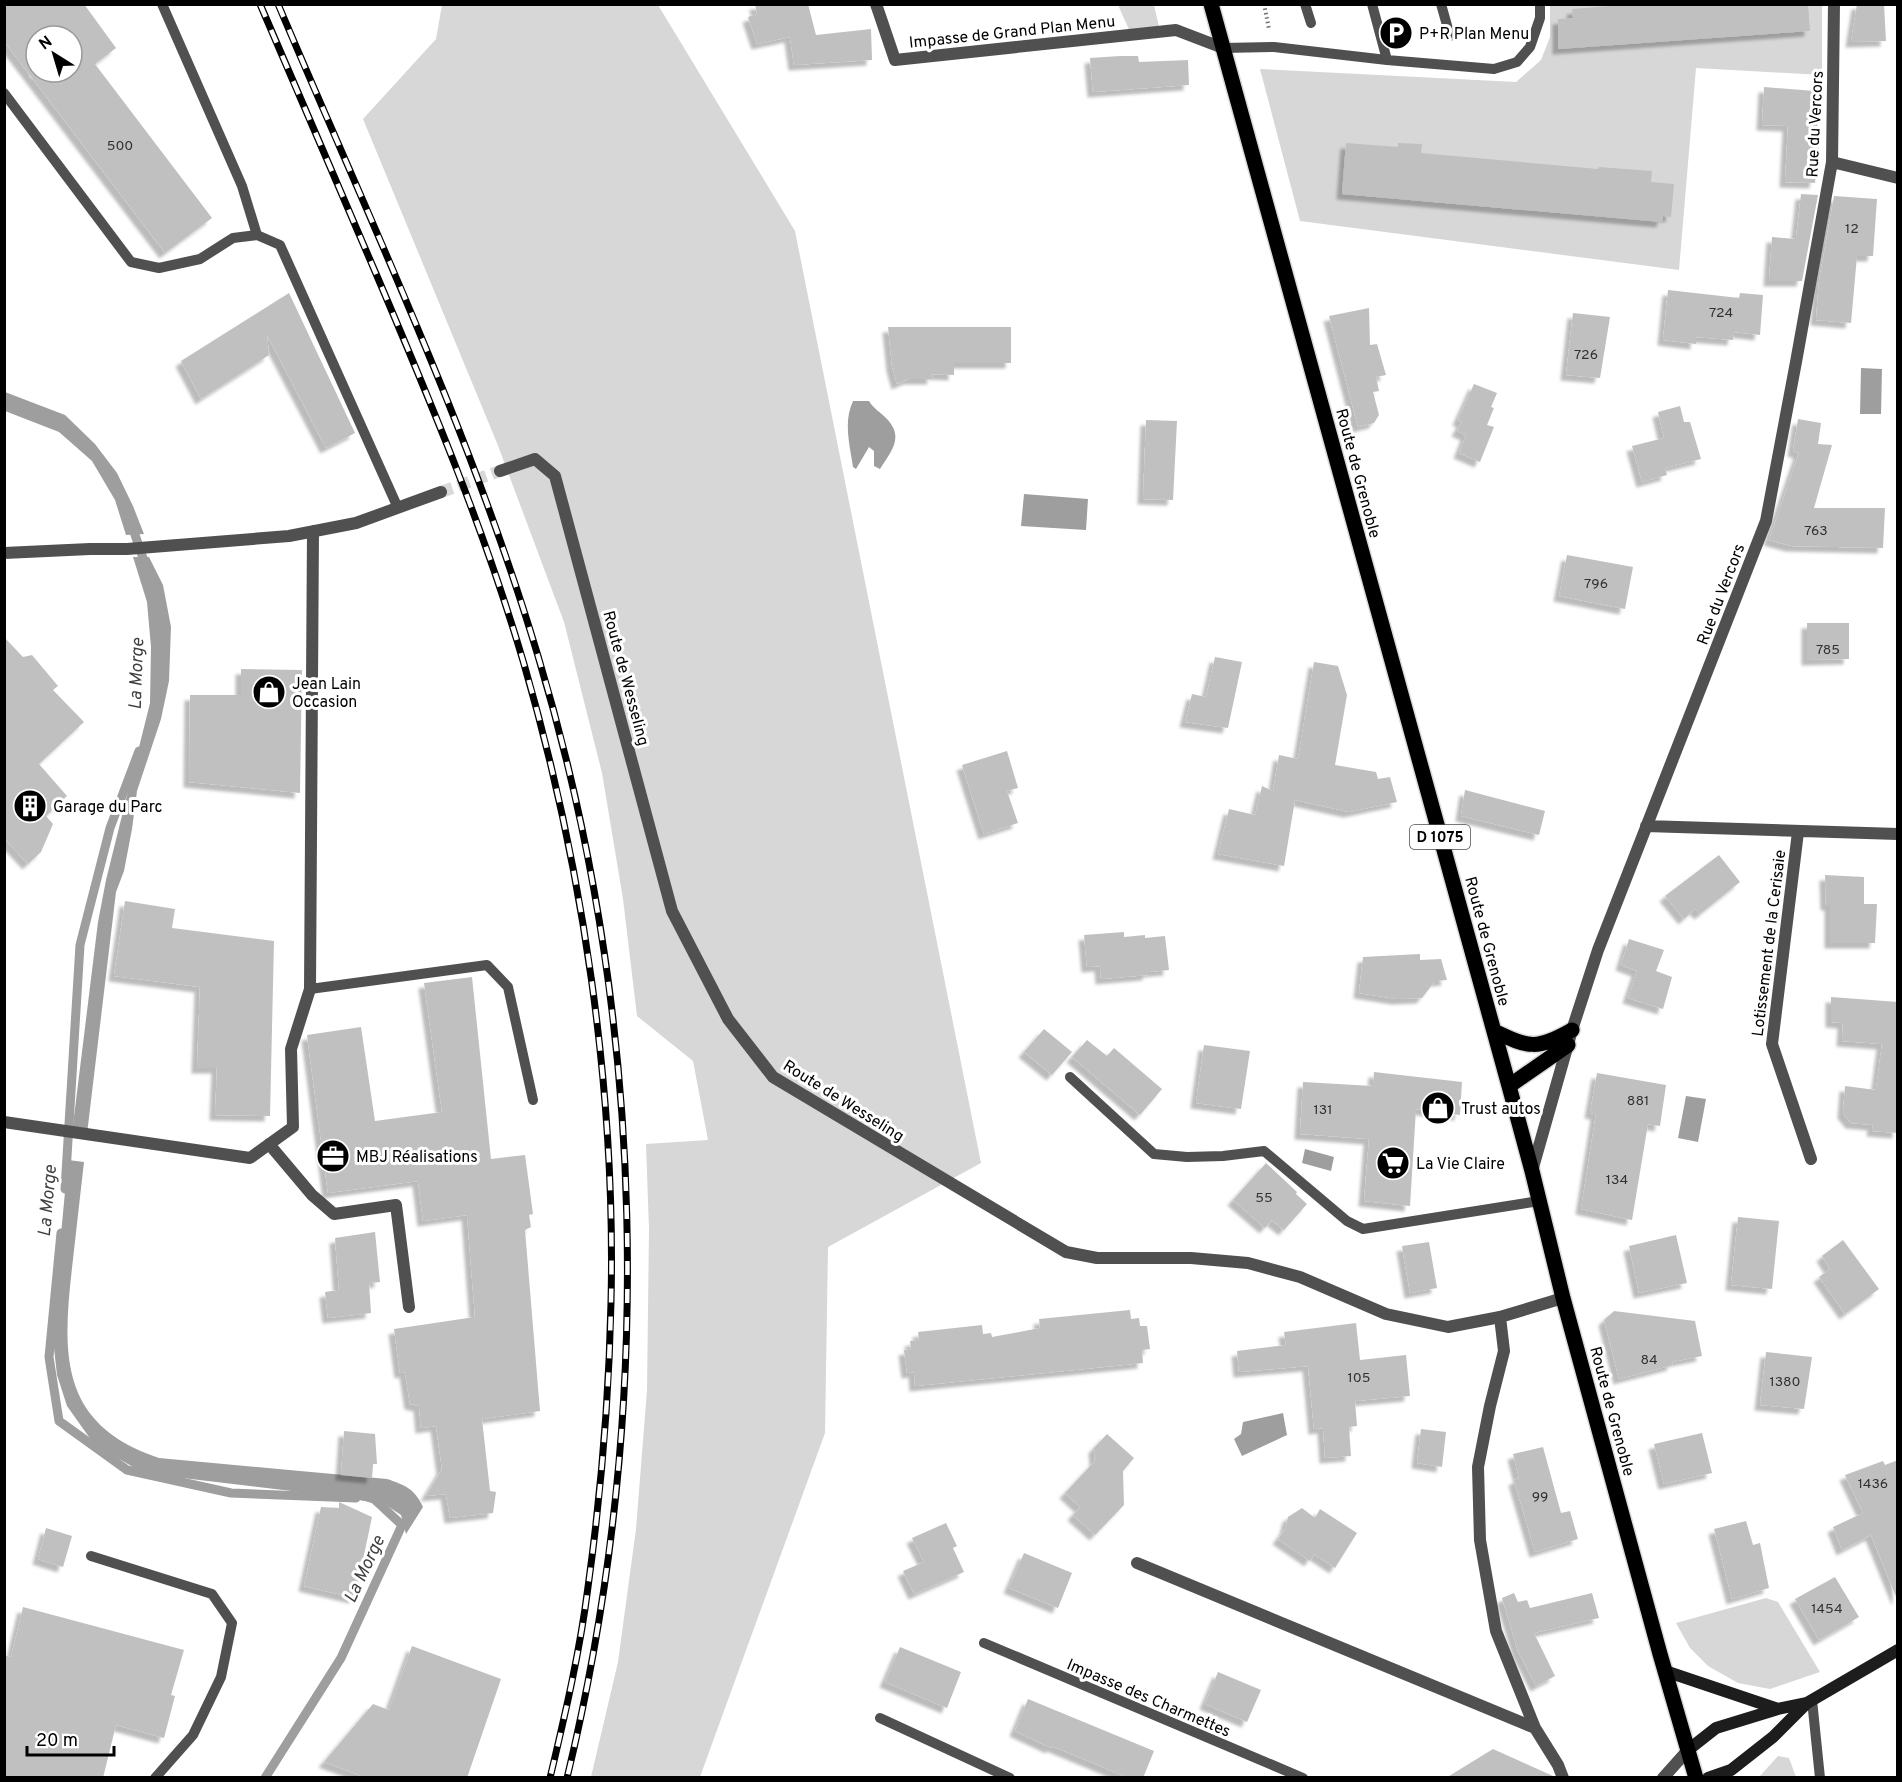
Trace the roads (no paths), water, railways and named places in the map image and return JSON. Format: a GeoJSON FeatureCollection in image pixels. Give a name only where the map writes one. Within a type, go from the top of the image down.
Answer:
{"type":"FeatureCollection","features":[{"type":"Feature","properties":{"kind":"main road","name":"Route de Grenoble"},"geometry":{"type":"LineString","coordinates":[[1211,4],[1494,1031],[1563,1298],[1688,1750]]}},
{"type":"Feature","properties":{"kind":"main road"},"geometry":{"type":"LineString","coordinates":[[1494,1031],[1518,1042],[1536,1045],[1552,1041],[1572,1030]]}},
{"type":"Feature","properties":{"kind":"main road"},"geometry":{"type":"LineString","coordinates":[[1509,1086],[1568,1045]]}},
{"type":"Feature","properties":{"kind":"main road"},"geometry":{"type":"LineString","coordinates":[[1708,1778],[1731,1770],[1773,1737],[1809,1701],[1898,1650]]}},
{"type":"Feature","properties":{"kind":"main road"},"geometry":{"type":"LineString","coordinates":[[1665,1671],[1778,1709]]}},
{"type":"Feature","properties":{"kind":"main road"},"geometry":{"type":"LineString","coordinates":[[1688,1750],[1716,1728],[1809,1701]]}},
{"type":"Feature","properties":{"kind":"main road","name":"D 1075"},"geometry":{"type":"LineString","coordinates":[[1688,1750],[1696,1778]]}},
{"type":"Feature","properties":{"kind":"street","name":"Impasse de Grand Plan Menu"},"geometry":{"type":"LineString","coordinates":[[876,4],[895,60],[1176,30],[1223,48]]}},
{"type":"Feature","properties":{"kind":"street","name":"Rue du Vercors"},"geometry":{"type":"LineString","coordinates":[[1532,1171],[1572,1030],[1598,950],[1766,520],[1832,162],[1834,4]]}},
{"type":"Feature","properties":{"kind":"street"},"geometry":{"type":"LineString","coordinates":[[1832,162],[1898,178]]}},
{"type":"Feature","properties":{"kind":"street","name":"Route de Wesseling"},"geometry":{"type":"LineString","coordinates":[[500,471],[535,459],[555,476],[672,911],[728,1019],[773,1077],[1066,1252],[1097,1258],[1191,1258],[1248,1263],[1300,1277],[1386,1314],[1448,1327],[1500,1317],[1563,1298]]}},
{"type":"Feature","properties":{"kind":"street"},"geometry":{"type":"LineString","coordinates":[[4,552],[152,548],[289,536],[356,523],[441,492]]}},
{"type":"Feature","properties":{"kind":"street"},"geometry":{"type":"LineString","coordinates":[[4,1122],[250,1158],[293,1127],[291,1049],[310,989],[313,531]]}},
{"type":"Feature","properties":{"kind":"street","name":"Lotissement de la Cerisaie"},"geometry":{"type":"LineString","coordinates":[[1646,826],[1898,834]]}},
{"type":"Feature","properties":{"kind":"street","name":"Lotissement de la Cerisaie"},"geometry":{"type":"LineString","coordinates":[[1798,832],[1772,1044],[1811,1159]]}},
{"type":"Feature","properties":{"kind":"street"},"geometry":{"type":"LineString","coordinates":[[269,1144],[312,1195],[334,1214],[396,1205],[409,1307]]}},
{"type":"Feature","properties":{"kind":"street"},"geometry":{"type":"LineString","coordinates":[[1500,1317],[1504,1352],[1478,1467],[1480,1540],[1496,1631],[1535,1728],[1558,1765],[1563,1778]]}},
{"type":"Feature","properties":{"kind":"street"},"geometry":{"type":"LineString","coordinates":[[1137,1563],[1535,1728]]}},
{"type":"Feature","properties":{"kind":"street"},"geometry":{"type":"LineString","coordinates":[[1663,1778],[1688,1750]]}},
{"type":"Feature","properties":{"kind":"lane"},"geometry":{"type":"LineString","coordinates":[[162,4],[242,186],[257,235]]}},
{"type":"Feature","properties":{"kind":"lane"},"geometry":{"type":"LineString","coordinates":[[1305,4],[1311,23]]}},
{"type":"Feature","properties":{"kind":"lane"},"geometry":{"type":"LineString","coordinates":[[1372,4],[1387,60]]}},
{"type":"Feature","properties":{"kind":"lane"},"geometry":{"type":"LineString","coordinates":[[1441,4],[1450,36]]}},
{"type":"Feature","properties":{"kind":"lane"},"geometry":{"type":"LineString","coordinates":[[1223,48],[1274,47],[1494,69],[1517,62],[1530,47],[1540,18],[1540,4]]}},
{"type":"Feature","properties":{"kind":"lane"},"geometry":{"type":"LineString","coordinates":[[4,93],[132,262],[159,268],[200,259],[233,238],[257,235],[280,245],[398,508]]}},
{"type":"Feature","properties":{"kind":"lane"},"geometry":{"type":"LineString","coordinates":[[310,989],[487,965],[508,987],[533,1101]]}},
{"type":"Feature","properties":{"kind":"lane"},"geometry":{"type":"LineString","coordinates":[[1070,1077],[1154,1154],[1187,1157],[1264,1151],[1347,1221],[1363,1229],[1539,1201]]}},
{"type":"Feature","properties":{"kind":"lane"},"geometry":{"type":"LineString","coordinates":[[91,1556],[212,1594],[232,1623],[221,1677],[193,1735],[155,1778]]}},
{"type":"Feature","properties":{"kind":"lane","name":"Impasse des Charmettes"},"geometry":{"type":"LineString","coordinates":[[984,1643],[1303,1778]]}},
{"type":"Feature","properties":{"kind":"lane"},"geometry":{"type":"LineString","coordinates":[[1809,1701],[1820,1778]]}},
{"type":"Feature","properties":{"kind":"lane"},"geometry":{"type":"LineString","coordinates":[[880,1718],[1010,1778]]}},
{"type":"Feature","properties":{"kind":"waterway","name":"La Morge"},"geometry":{"type":"LineString","coordinates":[[131,523],[146,567]]}},
{"type":"Feature","properties":{"kind":"waterway","name":"La Morge"},"geometry":{"type":"LineString","coordinates":[[65,1189],[80,945],[110,828],[139,751]]}},
{"type":"Feature","properties":{"kind":"waterway","name":"La Morge"},"geometry":{"type":"LineString","coordinates":[[61,1233],[49,1357],[59,1421],[127,1470],[231,1493],[356,1498]]}},
{"type":"Feature","properties":{"kind":"waterway","name":"La Morge"},"geometry":{"type":"LineString","coordinates":[[265,1778],[341,1658],[402,1525],[374,1499],[370,1498]]}},
{"type":"Feature","properties":{"kind":"tunnel"},"geometry":{"type":"LineString","coordinates":[[441,492],[500,471]]}},
{"type":"Feature","properties":{"kind":"railway"},"geometry":{"type":"LineString","coordinates":[[260,4],[377,276],[475,516],[509,614],[545,741],[579,899],[592,980],[608,1142],[611,1222],[610,1338],[604,1445],[585,1611],[567,1707],[550,1778]]}},
{"type":"Feature","properties":{"kind":"railway"},"geometry":{"type":"LineString","coordinates":[[278,4],[417,327],[482,490],[511,572],[538,656],[574,793],[601,932],[619,1073],[627,1215],[626,1357],[615,1498],[596,1639],[567,1778]]}},
{"type":"Feature","properties":{"kind":"place","name":"P+R Plan Menu"},"geometry":{"type":"Point","coordinates":[1396,33]}},
{"type":"Feature","properties":{"kind":"place","name":"Jean Lain Occasion"},"geometry":{"type":"Point","coordinates":[269,692]}},
{"type":"Feature","properties":{"kind":"place","name":"Garage du Parc"},"geometry":{"type":"Point","coordinates":[30,806]}},
{"type":"Feature","properties":{"kind":"place","name":"Trust autos"},"geometry":{"type":"Point","coordinates":[1438,1108]}},
{"type":"Feature","properties":{"kind":"place","name":"MBJ Réalisations"},"geometry":{"type":"Point","coordinates":[333,1156]}},
{"type":"Feature","properties":{"kind":"place","name":"La Vie Claire"},"geometry":{"type":"Point","coordinates":[1393,1163]}}]}
